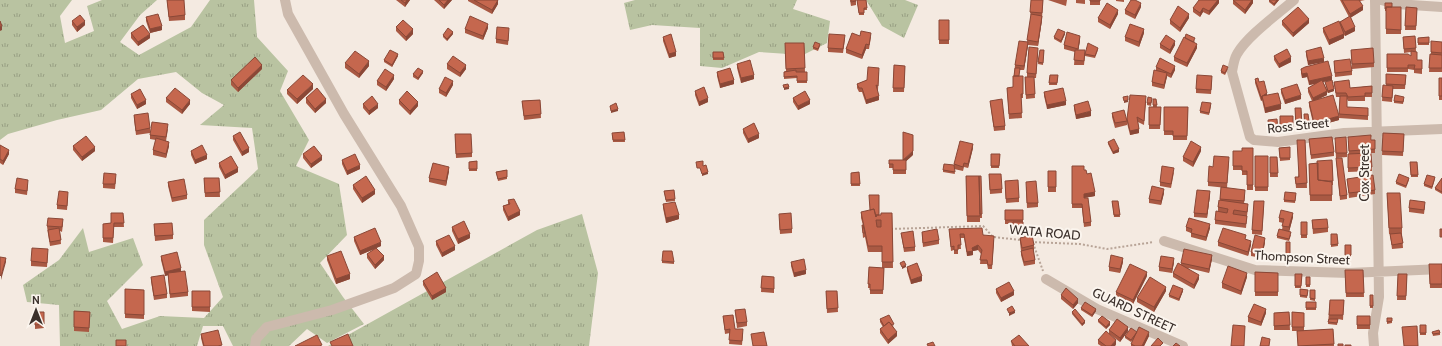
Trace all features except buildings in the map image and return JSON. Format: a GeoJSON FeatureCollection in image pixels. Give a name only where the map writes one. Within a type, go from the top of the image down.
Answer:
{"type":"FeatureCollection","features":[{"type":"Feature","properties":{"kind":"street"},"geometry":{"type":"LineString","coordinates":[[255,346],[256,339],[267,327],[332,310],[394,288],[416,274],[419,261],[419,247],[401,206],[340,108],[288,14],[285,0]]}},
{"type":"Feature","properties":{"kind":"street","name":"Ross Street"},"geometry":{"type":"LineString","coordinates":[[1294,0],[1243,45],[1234,59],[1232,72],[1250,137],[1258,142],[1278,142],[1344,133],[1442,129]]}},
{"type":"Feature","properties":{"kind":"street","name":"Cox Street"},"geometry":{"type":"LineString","coordinates":[[1374,346],[1373,333],[1379,298],[1375,0]]}},
{"type":"Feature","properties":{"kind":"street"},"geometry":{"type":"LineString","coordinates":[[1381,0],[1396,4],[1442,7]]}},
{"type":"Feature","properties":{"kind":"street","name":"Thompson Street"},"geometry":{"type":"LineString","coordinates":[[1164,241],[1255,270],[1378,272],[1442,269]]}},
{"type":"Feature","properties":{"kind":"street","name":"GUARD STREET"},"geometry":{"type":"LineString","coordinates":[[1046,279],[1097,309],[1183,346]]}},
{"type":"Feature","properties":{"kind":"path","name":"WATA ROAD"},"geometry":{"type":"LineString","coordinates":[[887,229],[983,226],[993,237],[1033,243],[1080,244],[1107,249],[1164,241]]}},
{"type":"Feature","properties":{"kind":"path"},"geometry":{"type":"LineString","coordinates":[[1033,243],[1046,279]]}},
{"type":"Feature","properties":{"kind":"green space"},"geometry":{"type":"Polygon","coordinates":[[[0,0],[72,0],[60,16],[65,43],[94,31],[87,6],[102,0],[157,0],[140,15],[120,42],[139,55],[191,27],[210,0],[254,0],[257,37],[288,71],[280,91],[309,140],[296,166],[339,184],[347,235],[320,263],[343,297],[364,324],[327,343],[307,329],[289,346],[233,346],[223,326],[203,326],[197,346],[60,346],[59,305],[27,302],[23,285],[59,260],[83,228],[89,252],[133,238],[143,265],[107,301],[122,329],[160,316],[204,318],[223,297],[204,245],[204,220],[258,169],[252,128],[200,125],[224,105],[202,93],[176,72],[138,79],[101,110],[57,120],[8,134],[0,140],[0,0]]]}},
{"type":"Feature","properties":{"kind":"green space"},"geometry":{"type":"Polygon","coordinates":[[[635,0],[797,0],[793,9],[830,21],[827,43],[803,55],[759,52],[722,68],[700,66],[700,28],[652,25],[630,30],[624,3],[635,0]]]}},
{"type":"Feature","properties":{"kind":"green space"},"geometry":{"type":"Polygon","coordinates":[[[866,0],[905,0],[918,5],[904,38],[882,26],[866,0]]]}},
{"type":"Feature","properties":{"kind":"green space"},"geometry":{"type":"Polygon","coordinates":[[[582,214],[598,273],[589,346],[328,346],[537,230],[582,214]]]}}]}
